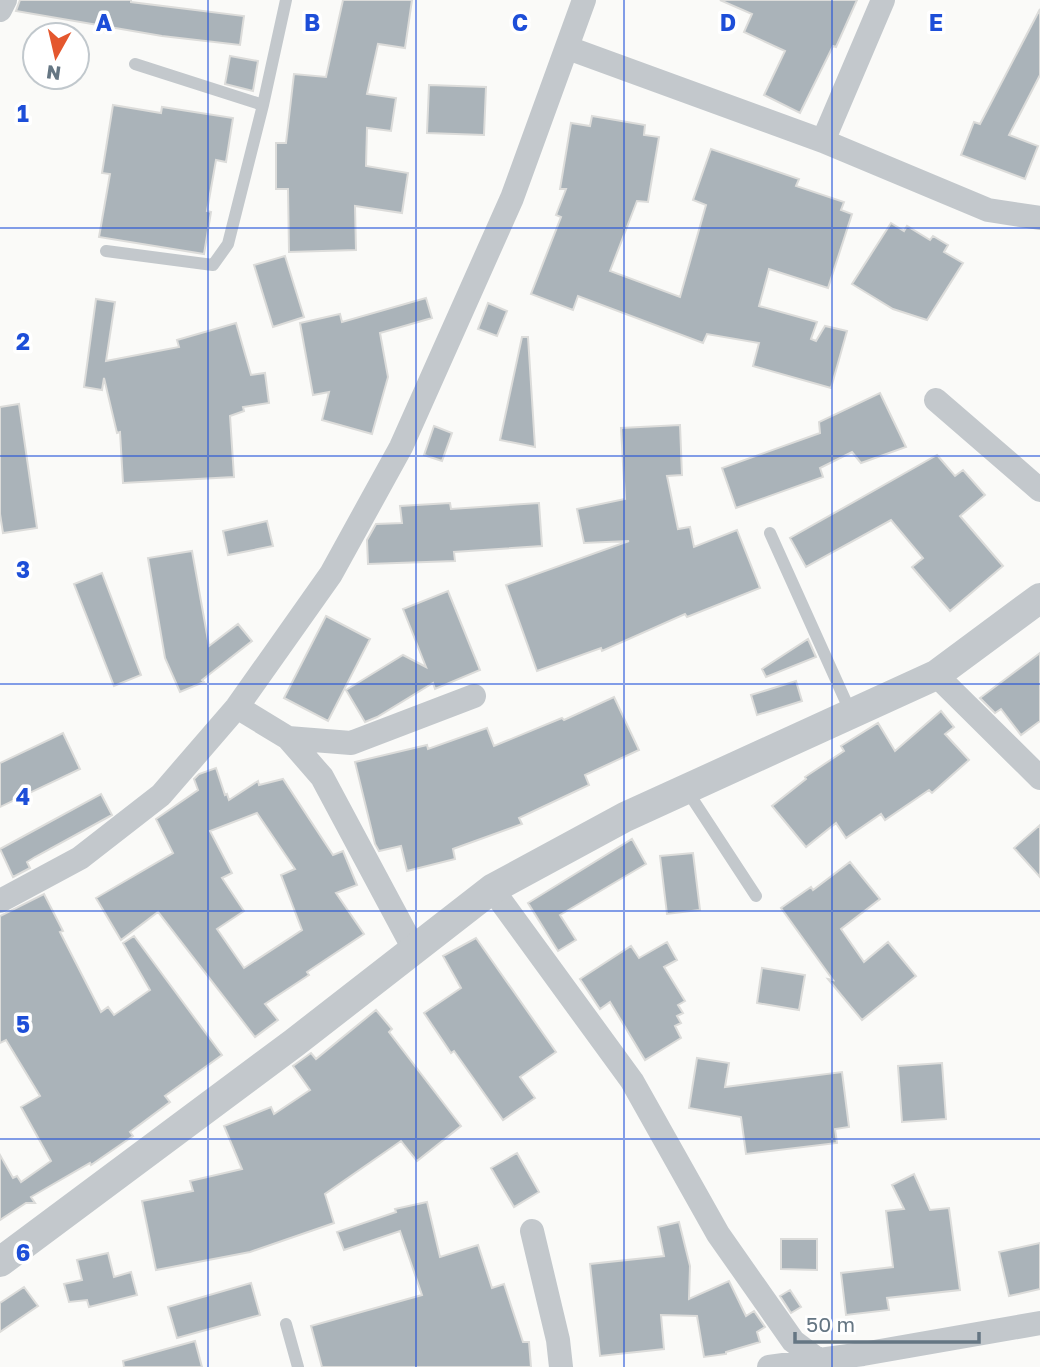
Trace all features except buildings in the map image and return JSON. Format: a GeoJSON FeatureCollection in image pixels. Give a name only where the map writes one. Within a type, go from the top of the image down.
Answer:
{"type":"FeatureCollection","features":[{"type":"Feature","properties":{"kind":"street"},"geometry":{"type":"LineString","coordinates":[[0,9],[5,0]]}},
{"type":"Feature","properties":{"kind":"street"},"geometry":{"type":"LineString","coordinates":[[0,901],[80,858],[161,795],[237,707],[331,574],[401,447],[512,198],[584,0]]}},
{"type":"Feature","properties":{"kind":"street"},"geometry":{"type":"LineString","coordinates":[[823,141],[883,0]]}},
{"type":"Feature","properties":{"kind":"street"},"geometry":{"type":"LineString","coordinates":[[568,48],[823,141],[988,211],[1040,218]]}},
{"type":"Feature","properties":{"kind":"street"},"geometry":{"type":"LineString","coordinates":[[936,400],[1040,489]]}},
{"type":"Feature","properties":{"kind":"street"},"geometry":{"type":"LineString","coordinates":[[0,1262],[283,1052],[492,889],[625,817],[936,674],[1040,598]]}},
{"type":"Feature","properties":{"kind":"street"},"geometry":{"type":"LineString","coordinates":[[936,674],[1040,778]]}},
{"type":"Feature","properties":{"kind":"street"},"geometry":{"type":"LineString","coordinates":[[288,738],[351,743],[474,696]]}},
{"type":"Feature","properties":{"kind":"street"},"geometry":{"type":"LineString","coordinates":[[237,707],[288,738],[322,777],[414,950]]}},
{"type":"Feature","properties":{"kind":"street"},"geometry":{"type":"LineString","coordinates":[[492,889],[632,1081],[718,1234],[793,1341],[817,1359]]}},
{"type":"Feature","properties":{"kind":"street"},"geometry":{"type":"LineString","coordinates":[[532,1231],[558,1340],[561,1367]]}},
{"type":"Feature","properties":{"kind":"street"},"geometry":{"type":"LineString","coordinates":[[769,1367],[1040,1323]]}},
{"type":"Feature","properties":{"kind":"lane"},"geometry":{"type":"LineString","coordinates":[[106,251],[213,265],[228,244],[286,0]]}},
{"type":"Feature","properties":{"kind":"lane"},"geometry":{"type":"LineString","coordinates":[[135,64],[263,105]]}},
{"type":"Feature","properties":{"kind":"lane"},"geometry":{"type":"LineString","coordinates":[[770,533],[851,713]]}},
{"type":"Feature","properties":{"kind":"lane"},"geometry":{"type":"LineString","coordinates":[[686,789],[756,896]]}},
{"type":"Feature","properties":{"kind":"lane"},"geometry":{"type":"LineString","coordinates":[[286,1324],[298,1367]]}}]}
